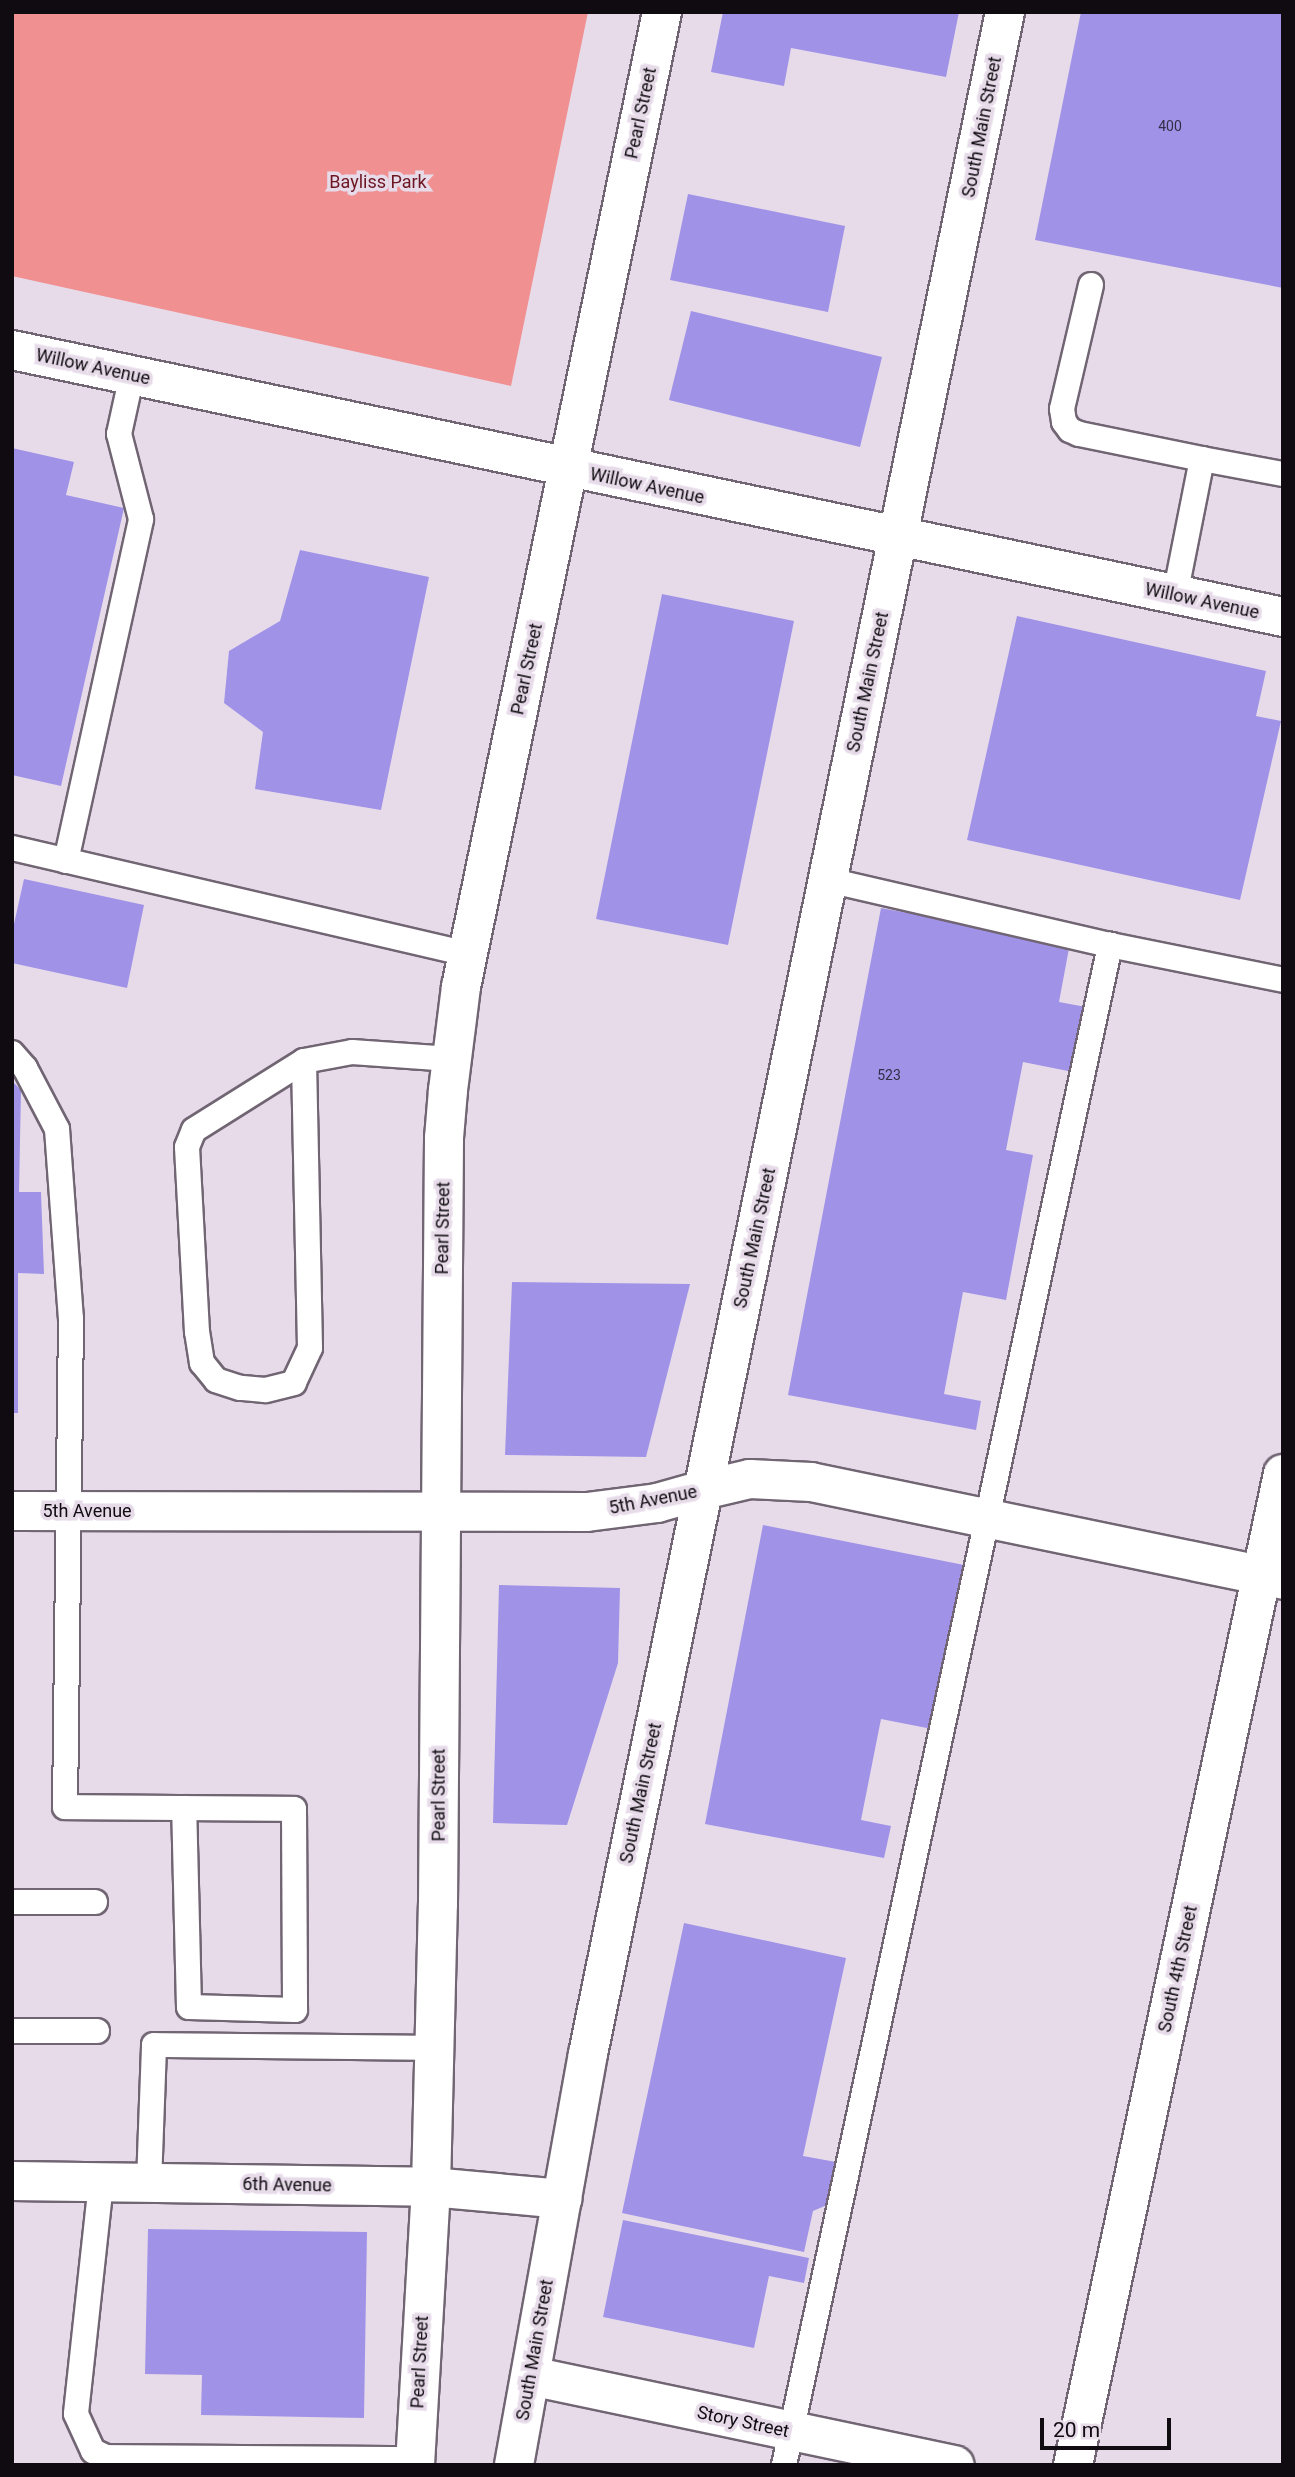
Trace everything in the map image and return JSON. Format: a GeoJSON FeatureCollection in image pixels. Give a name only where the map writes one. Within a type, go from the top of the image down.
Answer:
{"type":"FeatureCollection","features":[{"type":"Feature","properties":{"kind":"main road","name":"Pearl Street"},"geometry":{"type":"LineString","coordinates":[[415,2462],[431,2187],[432,2048],[438,1904],[444,1138],[451,1059],[468,954],[662,12]]}},
{"type":"Feature","properties":{"kind":"main road","name":"South Main Street"},"geometry":{"type":"LineString","coordinates":[[514,2465],[562,2199],[703,1490],[1005,12]]}},
{"type":"Feature","properties":{"kind":"main road","name":"Willow Avenue"},"geometry":{"type":"LineString","coordinates":[[12,350],[568,469],[1283,617]]}},
{"type":"Feature","properties":{"kind":"main road","name":"South 4th Street"},"geometry":{"type":"LineString","coordinates":[[1073,2465],[1272,1577],[1283,1474]]}},
{"type":"Feature","properties":{"kind":"main road","name":"5th Avenue"},"geometry":{"type":"LineString","coordinates":[[12,1511],[587,1511],[657,1503],[750,1479],[811,1482],[1272,1577]]}},
{"type":"Feature","properties":{"kind":"main road","name":"6th Avenue"},"geometry":{"type":"LineString","coordinates":[[12,2181],[431,2187],[562,2199]]}},
{"type":"Feature","properties":{"kind":"main road","name":"Story Street"},"geometry":{"type":"LineString","coordinates":[[531,2376],[788,2448],[955,2465]]}},
{"type":"Feature","properties":{"kind":"lane"},"geometry":{"type":"LineString","coordinates":[[1091,285],[1062,409],[1064,422],[1070,430],[1283,474]]}},
{"type":"Feature","properties":{"kind":"lane"},"geometry":{"type":"LineString","coordinates":[[66,861],[141,519],[119,434],[132,375]]}},
{"type":"Feature","properties":{"kind":"lane"},"geometry":{"type":"LineString","coordinates":[[1175,595],[1202,459]]}},
{"type":"Feature","properties":{"kind":"lane"},"geometry":{"type":"LineString","coordinates":[[12,848],[468,954]]}},
{"type":"Feature","properties":{"kind":"lane"},"geometry":{"type":"LineString","coordinates":[[828,880],[1110,945],[1283,980]]}},
{"type":"Feature","properties":{"kind":"lane"},"geometry":{"type":"LineString","coordinates":[[788,2448],[1110,945]]}},
{"type":"Feature","properties":{"kind":"lane"},"geometry":{"type":"LineString","coordinates":[[304,1061],[310,1348],[294,1383],[265,1390],[240,1388],[216,1380],[202,1363],[197,1332],[187,1147],[194,1130],[304,1061],[352,1052],[451,1059]]}},
{"type":"Feature","properties":{"kind":"lane"},"geometry":{"type":"LineString","coordinates":[[12,1053],[26,1068],[57,1129],[71,1318],[65,1807],[184,1808],[294,1809],[295,2010],[189,2007],[184,1808]]}},
{"type":"Feature","properties":{"kind":"lane"},"geometry":{"type":"LineString","coordinates":[[12,1902],[95,1902]]}},
{"type":"Feature","properties":{"kind":"lane"},"geometry":{"type":"LineString","coordinates":[[12,2031],[97,2031]]}},
{"type":"Feature","properties":{"kind":"lane"},"geometry":{"type":"LineString","coordinates":[[149,2183],[154,2045],[432,2048]]}},
{"type":"Feature","properties":{"kind":"lane"},"geometry":{"type":"LineString","coordinates":[[101,2183],[76,2414],[93,2451],[106,2457],[415,2462]]}},
{"type":"Feature","properties":{"kind":"green space","name":"Bayliss Park"},"geometry":{"type":"Polygon","coordinates":[[[12,12],[588,12],[511,386],[12,276],[12,12]]]}},
{"type":"Feature","properties":{"kind":"building"},"geometry":{"type":"Polygon","coordinates":[[[723,12],[959,12],[946,77],[791,48],[784,86],[711,72],[723,12]]]}},
{"type":"Feature","properties":{"kind":"building"},"geometry":{"type":"Polygon","coordinates":[[[1081,12],[1283,12],[1283,288],[1035,240],[1081,12]]]}},
{"type":"Feature","properties":{"kind":"building"},"geometry":{"type":"Polygon","coordinates":[[[688,194],[845,226],[828,312],[670,280],[688,194]]]}},
{"type":"Feature","properties":{"kind":"building"},"geometry":{"type":"Polygon","coordinates":[[[691,311],[882,357],[860,447],[669,400],[691,311]]]}},
{"type":"Feature","properties":{"kind":"building"},"geometry":{"type":"Polygon","coordinates":[[[12,448],[74,462],[66,495],[124,508],[61,786],[12,775],[12,448]]]}},
{"type":"Feature","properties":{"kind":"building"},"geometry":{"type":"Polygon","coordinates":[[[300,550],[429,577],[381,810],[255,789],[263,732],[224,703],[229,651],[280,621],[300,550]]]}},
{"type":"Feature","properties":{"kind":"building"},"geometry":{"type":"Polygon","coordinates":[[[662,594],[794,621],[728,945],[596,919],[662,594]]]}},
{"type":"Feature","properties":{"kind":"building"},"geometry":{"type":"Polygon","coordinates":[[[1017,616],[1266,671],[1256,716],[1281,721],[1240,900],[967,840],[1017,616]]]}},
{"type":"Feature","properties":{"kind":"building"},"geometry":{"type":"Polygon","coordinates":[[[24,879],[144,905],[127,988],[12,963],[12,933],[24,879]]]}},
{"type":"Feature","properties":{"kind":"building"},"geometry":{"type":"Polygon","coordinates":[[[881,908],[1070,943],[1059,1002],[1086,1007],[1073,1072],[1023,1062],[1006,1150],[1033,1155],[1006,1300],[963,1292],[944,1394],[981,1401],[976,1430],[788,1395],[881,908]]]}},
{"type":"Feature","properties":{"kind":"building"},"geometry":{"type":"Polygon","coordinates":[[[12,1081],[21,1090],[19,1192],[41,1192],[44,1274],[18,1273],[18,1413],[12,1413],[12,1081]]]}},
{"type":"Feature","properties":{"kind":"building"},"geometry":{"type":"Polygon","coordinates":[[[512,1282],[690,1284],[646,1457],[505,1455],[512,1282]]]}},
{"type":"Feature","properties":{"kind":"building"},"geometry":{"type":"Polygon","coordinates":[[[763,1525],[964,1565],[932,1729],[881,1719],[861,1820],[891,1826],[884,1858],[705,1824],[763,1525]]]}},
{"type":"Feature","properties":{"kind":"building"},"geometry":{"type":"Polygon","coordinates":[[[499,1585],[620,1588],[618,1663],[567,1825],[493,1823],[499,1585]]]}},
{"type":"Feature","properties":{"kind":"building"},"geometry":{"type":"Polygon","coordinates":[[[684,1923],[846,1958],[803,2156],[836,2162],[827,2205],[813,2211],[804,2252],[622,2213],[684,1923]]]}},
{"type":"Feature","properties":{"kind":"building"},"geometry":{"type":"Polygon","coordinates":[[[623,2220],[809,2258],[804,2283],[769,2276],[754,2348],[603,2317],[623,2220]]]}},
{"type":"Feature","properties":{"kind":"building"},"geometry":{"type":"Polygon","coordinates":[[[148,2229],[367,2232],[364,2418],[201,2415],[202,2375],[145,2374],[148,2229]]]}}]}
